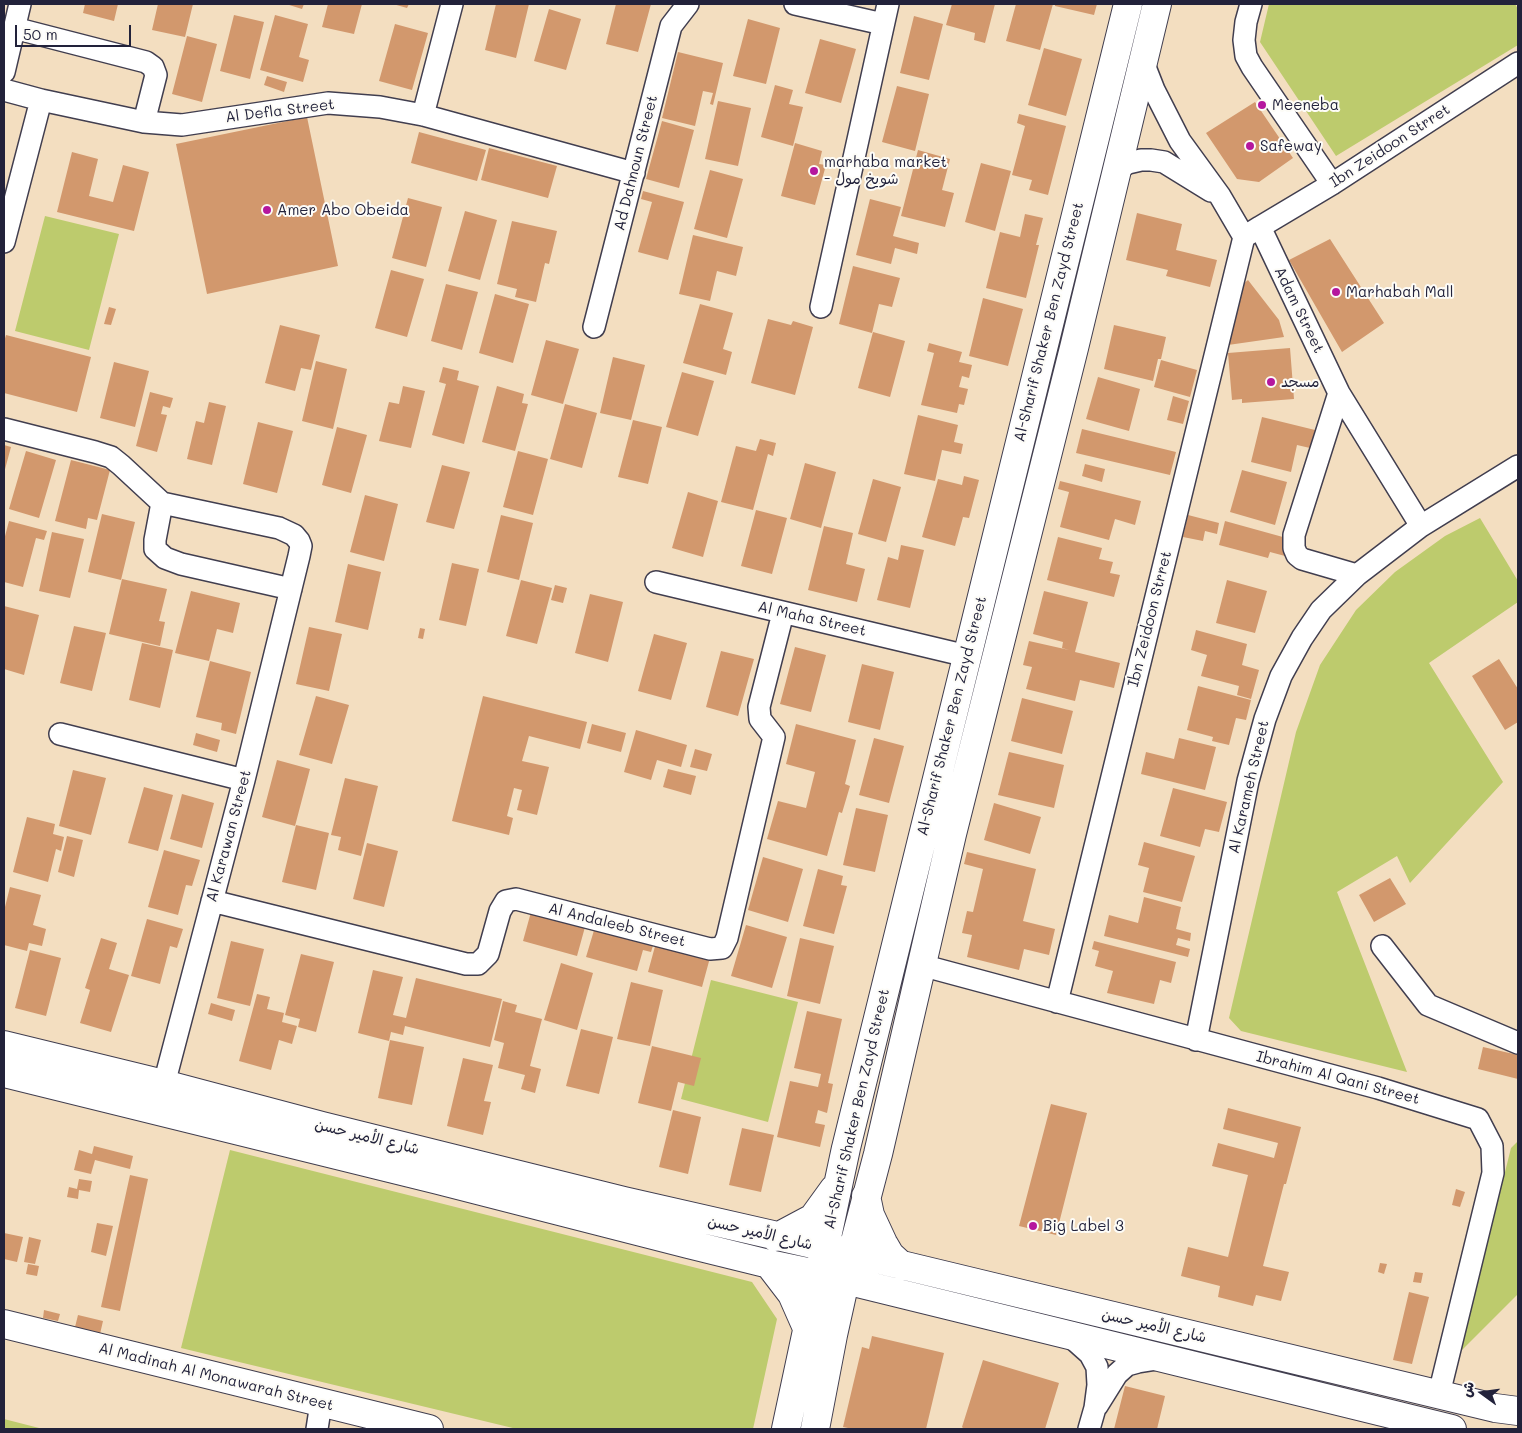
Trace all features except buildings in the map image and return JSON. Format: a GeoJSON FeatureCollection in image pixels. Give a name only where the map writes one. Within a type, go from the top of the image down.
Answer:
{"type":"FeatureCollection","features":[{"type":"Feature","properties":{"kind":"main road","name":"Al-Sharif Shaker Ben Zayd Street"},"geometry":{"type":"LineString","coordinates":[[786,1429],[838,1184],[1128,4]]}},
{"type":"Feature","properties":{"kind":"main road","name":"Al-Sharif Shaker Ben Zayd Street"},"geometry":{"type":"LineString","coordinates":[[815,1429],[845,1280],[878,1154],[952,834],[1118,169],[1157,4]]}},
{"type":"Feature","properties":{"kind":"main road"},"geometry":{"type":"LineString","coordinates":[[1048,327],[1077,335]]}},
{"type":"Feature","properties":{"kind":"main road"},"geometry":{"type":"LineString","coordinates":[[924,828],[952,834]]}},
{"type":"Feature","properties":{"kind":"main road","name":"شارع الأمير حسن"},"geometry":{"type":"LineString","coordinates":[[4,1045],[164,1084],[324,1140],[769,1264],[892,1291],[1161,1359],[1452,1429]]}},
{"type":"Feature","properties":{"kind":"main road","name":"شارع الأمير حسن"},"geometry":{"type":"LineString","coordinates":[[4,1073],[324,1140],[559,1185],[775,1237],[852,1253],[1496,1408],[1518,1411]]}},
{"type":"Feature","properties":{"kind":"main road"},"geometry":{"type":"LineString","coordinates":[[775,1237],[813,1218],[838,1184]]}},
{"type":"Feature","properties":{"kind":"main road"},"geometry":{"type":"LineString","coordinates":[[866,1196],[870,1215],[883,1243],[890,1255],[902,1266]]}},
{"type":"Feature","properties":{"kind":"main road"},"geometry":{"type":"LineString","coordinates":[[769,1264],[792,1294],[807,1328]]}},
{"type":"Feature","properties":{"kind":"main road"},"geometry":{"type":"LineString","coordinates":[[833,1335],[856,1308],[892,1291]]}},
{"type":"Feature","properties":{"kind":"main road","name":"Al Madinah Al Monawarah Street"},"geometry":{"type":"LineString","coordinates":[[4,1324],[355,1429]]}},
{"type":"Feature","properties":{"kind":"main road","name":"Al Madinah Al Monawarah Street"},"geometry":{"type":"LineString","coordinates":[[4,1342],[319,1417],[429,1429]]}},
{"type":"Feature","properties":{"kind":"street"},"geometry":{"type":"LineString","coordinates":[[4,72],[20,4]]}},
{"type":"Feature","properties":{"kind":"street"},"geometry":{"type":"LineString","coordinates":[[423,115],[452,4]]}},
{"type":"Feature","properties":{"kind":"street","name":"Ad Dahnoun Street"},"geometry":{"type":"LineString","coordinates":[[594,327],[671,26],[688,4]]}},
{"type":"Feature","properties":{"kind":"street"},"geometry":{"type":"LineString","coordinates":[[794,4],[883,24]]}},
{"type":"Feature","properties":{"kind":"street"},"geometry":{"type":"LineString","coordinates":[[821,307],[888,4]]}},
{"type":"Feature","properties":{"kind":"street"},"geometry":{"type":"LineString","coordinates":[[1251,4],[1244,40],[1246,56],[1332,184]]}},
{"type":"Feature","properties":{"kind":"street"},"geometry":{"type":"LineString","coordinates":[[14,28],[146,62],[154,67],[156,74],[144,122]]}},
{"type":"Feature","properties":{"kind":"street","name":"Adam Street"},"geometry":{"type":"LineString","coordinates":[[1143,62],[1154,90],[1180,141],[1220,196],[1252,232],[1339,393],[1421,526]]}},
{"type":"Feature","properties":{"kind":"street","name":"Ibn Zeidoon Strret"},"geometry":{"type":"LineString","coordinates":[[1057,1002],[1252,232],[1332,184],[1518,63]]}},
{"type":"Feature","properties":{"kind":"street","name":"Al Defla Street"},"geometry":{"type":"LineString","coordinates":[[4,90],[41,100],[144,122],[182,125],[328,103],[374,106],[423,115],[634,173]]}},
{"type":"Feature","properties":{"kind":"street"},"geometry":{"type":"LineString","coordinates":[[4,242],[41,100]]}},
{"type":"Feature","properties":{"kind":"street"},"geometry":{"type":"LineString","coordinates":[[1118,169],[1128,163],[1141,160],[1164,162],[1220,196]]}},
{"type":"Feature","properties":{"kind":"street"},"geometry":{"type":"LineString","coordinates":[[1339,393],[1294,536],[1294,548],[1297,555],[1302,559],[1357,575]]}},
{"type":"Feature","properties":{"kind":"street"},"geometry":{"type":"LineString","coordinates":[[4,429],[110,457],[162,503],[154,540],[155,549],[165,558],[181,564],[291,589]]}},
{"type":"Feature","properties":{"kind":"street","name":"Al Karameh Street"},"geometry":{"type":"LineString","coordinates":[[1196,1040],[1248,781],[1265,719],[1281,676],[1302,638],[1321,610],[1357,575],[1421,526],[1518,466]]}},
{"type":"Feature","properties":{"kind":"street","name":"Al Karawan Street"},"geometry":{"type":"LineString","coordinates":[[162,503],[279,528],[294,535],[301,546],[244,780],[164,1084]]}},
{"type":"Feature","properties":{"kind":"street","name":"Al Maha Street"},"geometry":{"type":"LineString","coordinates":[[656,582],[967,656]]}},
{"type":"Feature","properties":{"kind":"street","name":"Al Andaleeb Street"},"geometry":{"type":"LineString","coordinates":[[212,901],[466,964],[478,964],[488,954],[500,910],[506,901],[516,899],[710,949],[722,948],[727,938],[774,737],[760,719],[759,708],[783,613]]}},
{"type":"Feature","properties":{"kind":"street"},"geometry":{"type":"LineString","coordinates":[[60,734],[244,780]]}},
{"type":"Feature","properties":{"kind":"street"},"geometry":{"type":"LineString","coordinates":[[1382,946],[1428,1005],[1518,1043]]}},
{"type":"Feature","properties":{"kind":"street","name":"Ibrahim Al Qani Street"},"geometry":{"type":"LineString","coordinates":[[921,965],[1387,1090],[1478,1119],[1492,1146],[1494,1173],[1439,1394]]}},
{"type":"Feature","properties":{"kind":"street"},"geometry":{"type":"LineString","coordinates":[[1071,1336],[1090,1354],[1097,1367],[1098,1385],[1095,1408],[1089,1429]]}},
{"type":"Feature","properties":{"kind":"street"},"geometry":{"type":"LineString","coordinates":[[1095,1408],[1117,1374],[1127,1365],[1161,1359]]}},
{"type":"Feature","properties":{"kind":"green space"},"geometry":{"type":"Polygon","coordinates":[[[1269,4],[1515,4],[1518,9],[1518,45],[1336,156],[1260,42],[1269,4]]]}},
{"type":"Feature","properties":{"kind":"green space"},"geometry":{"type":"Polygon","coordinates":[[[45,216],[119,234],[89,350],[15,331],[45,216]]]}},
{"type":"Feature","properties":{"kind":"green space"},"geometry":{"type":"Polygon","coordinates":[[[1480,518],[1518,581],[1518,602],[1429,663],[1503,782],[1410,883],[1397,856],[1337,892],[1407,1072],[1241,1031],[1229,1018],[1296,732],[1320,665],[1356,610],[1395,572],[1445,536],[1480,518]]]}},
{"type":"Feature","properties":{"kind":"green space"},"geometry":{"type":"Polygon","coordinates":[[[711,980],[798,1002],[768,1122],[681,1099],[711,980]]]}},
{"type":"Feature","properties":{"kind":"green space"},"geometry":{"type":"Polygon","coordinates":[[[1518,1141],[1518,1294],[1460,1352],[1511,1148],[1518,1141]]]}},
{"type":"Feature","properties":{"kind":"green space"},"geometry":{"type":"Polygon","coordinates":[[[230,1150],[752,1282],[777,1319],[753,1429],[517,1429],[181,1348],[230,1150]]]}},
{"type":"Feature","properties":{"kind":"green space"},"geometry":{"type":"Polygon","coordinates":[[[4,1419],[43,1429],[4,1429],[4,1419]]]}},
{"type":"Feature","properties":{"kind":"place","name":"Meeneba"},"geometry":{"type":"Point","coordinates":[1262,105]}},
{"type":"Feature","properties":{"kind":"place","name":"Safeway"},"geometry":{"type":"Point","coordinates":[1250,146]}},
{"type":"Feature","properties":{"kind":"place","name":"marhaba market - شويخ مول"},"geometry":{"type":"Point","coordinates":[814,171]}},
{"type":"Feature","properties":{"kind":"place","name":"Amer Abo Obeida"},"geometry":{"type":"Point","coordinates":[267,210]}},
{"type":"Feature","properties":{"kind":"place","name":"Marhabah Mall"},"geometry":{"type":"Point","coordinates":[1336,292]}},
{"type":"Feature","properties":{"kind":"place","name":"مسجد"},"geometry":{"type":"Point","coordinates":[1271,382]}},
{"type":"Feature","properties":{"kind":"place","name":"Big Label 3"},"geometry":{"type":"Point","coordinates":[1033,1226]}}]}
